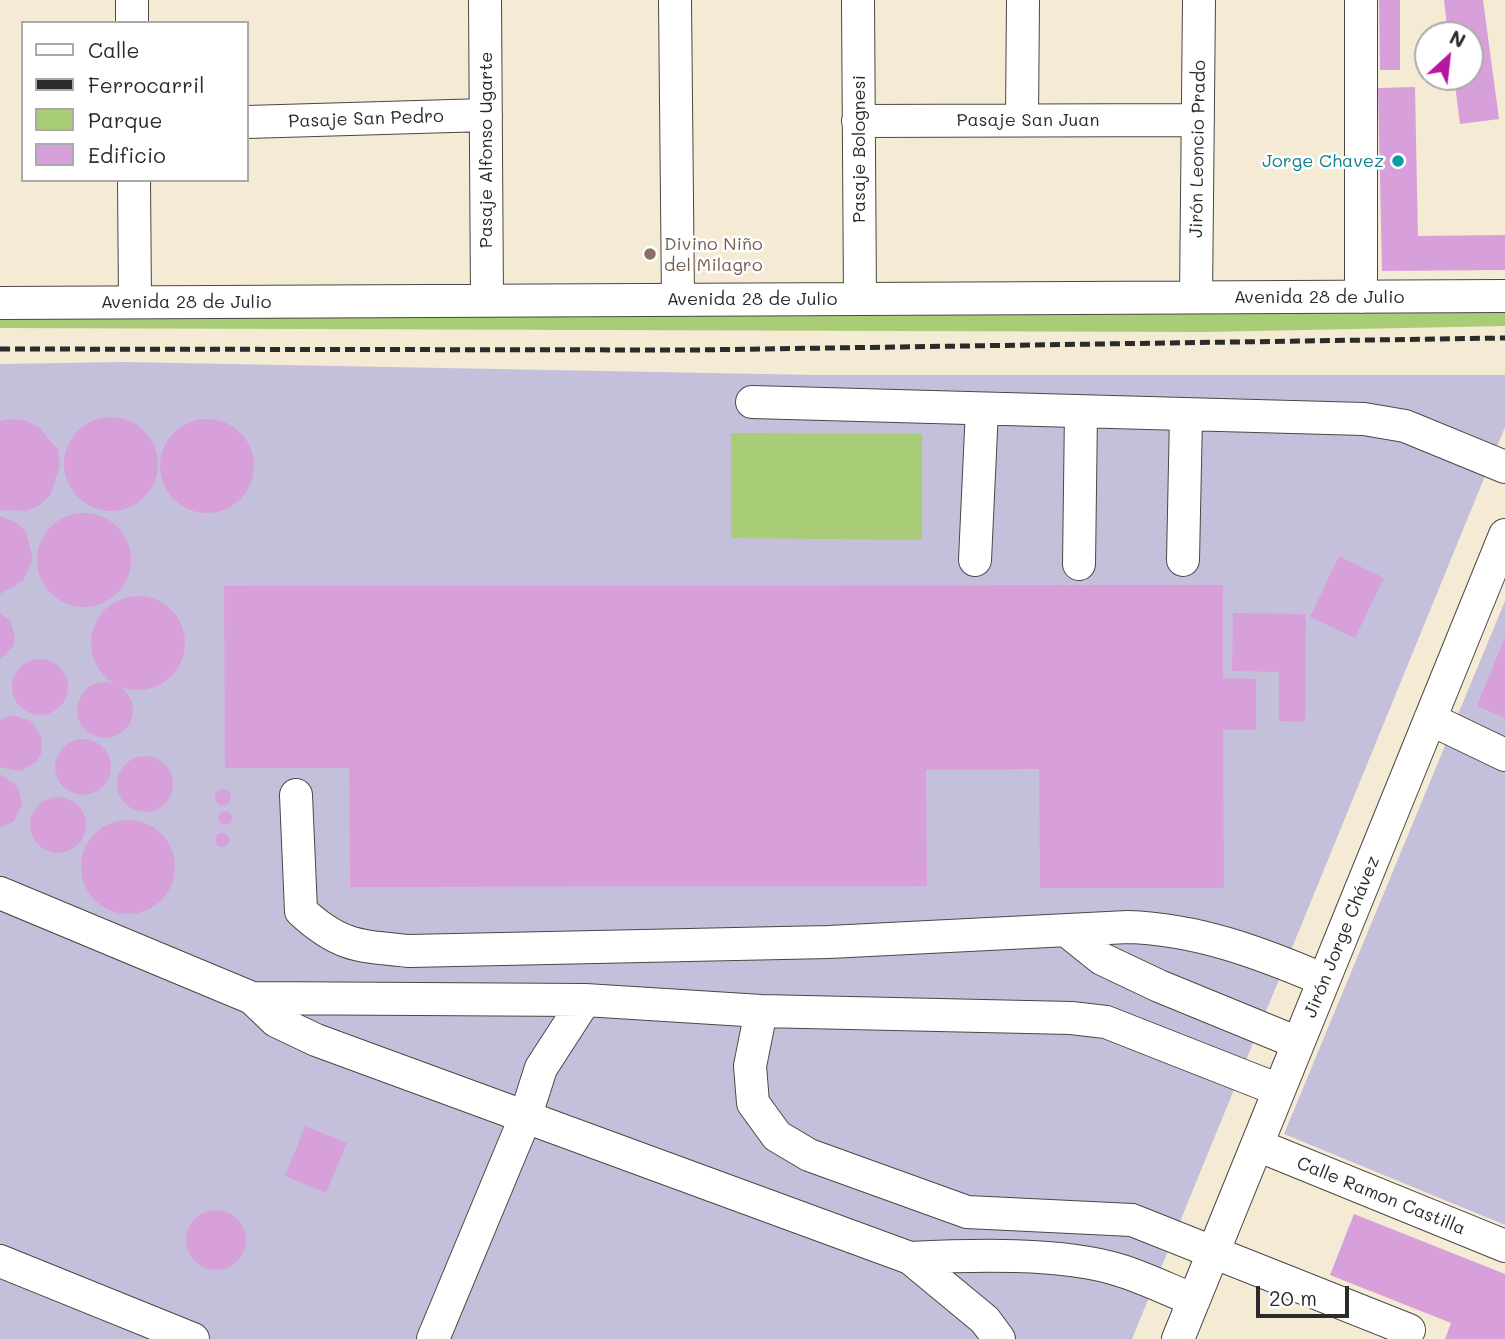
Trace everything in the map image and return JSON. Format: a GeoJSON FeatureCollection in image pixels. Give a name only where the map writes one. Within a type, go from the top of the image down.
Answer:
{"type":"FeatureCollection","features":[{"type":"Feature","properties":{"kind":"street"},"geometry":{"type":"LineString","coordinates":[[132,0],[132,21]]}},
{"type":"Feature","properties":{"kind":"street","name":"Pasaje Alfonso Ugarte"},"geometry":{"type":"LineString","coordinates":[[485,0],[487,300]]}},
{"type":"Feature","properties":{"kind":"street"},"geometry":{"type":"LineString","coordinates":[[675,0],[678,300]]}},
{"type":"Feature","properties":{"kind":"street","name":"Pasaje Bolognesi"},"geometry":{"type":"LineString","coordinates":[[858,0],[860,299]]}},
{"type":"Feature","properties":{"kind":"street"},"geometry":{"type":"LineString","coordinates":[[1022,119],[1023,0]]}},
{"type":"Feature","properties":{"kind":"street","name":"Jirón Leoncio Prado"},"geometry":{"type":"LineString","coordinates":[[1196,297],[1199,0]]}},
{"type":"Feature","properties":{"kind":"street"},"geometry":{"type":"LineString","coordinates":[[1361,0],[1361,297]]}},
{"type":"Feature","properties":{"kind":"street","name":"Pasaje San Pedro"},"geometry":{"type":"LineString","coordinates":[[248,122],[486,115]]}},
{"type":"Feature","properties":{"kind":"street","name":"Pasaje San Juan"},"geometry":{"type":"LineString","coordinates":[[858,121],[1198,120]]}},
{"type":"Feature","properties":{"kind":"street"},"geometry":{"type":"LineString","coordinates":[[134,182],[135,302]]}},
{"type":"Feature","properties":{"kind":"street","name":"Avenida 28 de Julio"},"geometry":{"type":"LineString","coordinates":[[0,303],[1505,296]]}},
{"type":"Feature","properties":{"kind":"street"},"geometry":{"type":"LineString","coordinates":[[752,402],[1364,419],[1405,426],[1505,467]]}},
{"type":"Feature","properties":{"kind":"street"},"geometry":{"type":"LineString","coordinates":[[975,560],[982,409]]}},
{"type":"Feature","properties":{"kind":"street"},"geometry":{"type":"LineString","coordinates":[[1079,564],[1081,412]]}},
{"type":"Feature","properties":{"kind":"street"},"geometry":{"type":"LineString","coordinates":[[1183,560],[1186,416]]}},
{"type":"Feature","properties":{"kind":"street","name":"Jirón Jorge Chávez"},"geometry":{"type":"LineString","coordinates":[[1178,1339],[1505,535]]}},
{"type":"Feature","properties":{"kind":"street"},"geometry":{"type":"LineString","coordinates":[[1430,719],[1505,755]]}},
{"type":"Feature","properties":{"kind":"street"},"geometry":{"type":"LineString","coordinates":[[296,795],[301,911],[325,933],[355,945],[409,951],[801,943],[1156,928],[1252,950],[1324,980]]}},
{"type":"Feature","properties":{"kind":"street"},"geometry":{"type":"LineString","coordinates":[[0,893],[252,998],[276,1021],[317,1040],[910,1258],[978,1255],[1086,1263],[1118,1269],[1194,1300]]}},
{"type":"Feature","properties":{"kind":"street"},"geometry":{"type":"LineString","coordinates":[[1067,931],[1102,959],[1159,986],[1298,1043]]}},
{"type":"Feature","properties":{"kind":"street"},"geometry":{"type":"LineString","coordinates":[[252,998],[585,1000],[761,1012],[1071,1018],[1106,1023],[1191,1053],[1279,1090]]}},
{"type":"Feature","properties":{"kind":"street"},"geometry":{"type":"LineString","coordinates":[[433,1339],[525,1118],[541,1068],[585,1000]]}},
{"type":"Feature","properties":{"kind":"street"},"geometry":{"type":"LineString","coordinates":[[761,1012],[750,1066],[753,1103],[777,1136],[809,1155],[967,1212],[1132,1220],[1409,1330]]}},
{"type":"Feature","properties":{"kind":"street","name":"Calle Ramon Castilla"},"geometry":{"type":"LineString","coordinates":[[1257,1145],[1505,1246]]}},
{"type":"Feature","properties":{"kind":"street"},"geometry":{"type":"LineString","coordinates":[[910,1258],[987,1333]]}},
{"type":"Feature","properties":{"kind":"street"},"geometry":{"type":"LineString","coordinates":[[0,1261],[193,1339]]}},
{"type":"Feature","properties":{"kind":"shaded area"},"geometry":{"type":"Polygon","coordinates":[[[123,362],[817,375],[1505,375],[1505,427],[1132,1339],[0,1339],[0,364],[123,362]]]}},
{"type":"Feature","properties":{"kind":"shaded area"},"geometry":{"type":"Polygon","coordinates":[[[1505,601],[1505,1225],[1284,1134],[1505,601]]]}},
{"type":"Feature","properties":{"kind":"green space"},"geometry":{"type":"Polygon","coordinates":[[[368,306],[776,316],[1505,312],[1505,326],[1204,332],[0,328],[0,315],[368,306]]]}},
{"type":"Feature","properties":{"kind":"green space"},"geometry":{"type":"Polygon","coordinates":[[[731,433],[922,434],[922,540],[731,538],[731,433]]]}},
{"type":"Feature","properties":{"kind":"building"},"geometry":{"type":"Polygon","coordinates":[[[1379,0],[1400,0],[1400,70],[1380,70],[1379,0]]]}},
{"type":"Feature","properties":{"kind":"building"},"geometry":{"type":"Polygon","coordinates":[[[1444,0],[1483,0],[1499,119],[1460,124],[1456,91],[1484,91],[1484,21],[1446,21],[1444,0]]]}},
{"type":"Feature","properties":{"kind":"building","name":"Jorge Chavez"},"geometry":{"type":"Polygon","coordinates":[[[1414,87],[1415,91],[1418,236],[1505,235],[1505,270],[1382,271],[1378,88],[1414,87]]]}},
{"type":"Feature","properties":{"kind":"building"},"geometry":{"type":"Polygon","coordinates":[[[111,417],[129,421],[144,431],[154,446],[158,464],[154,482],[144,497],[129,507],[111,511],[93,507],[78,497],[68,482],[64,464],[68,446],[78,431],[93,421],[111,417]]]}},
{"type":"Feature","properties":{"kind":"building"},"geometry":{"type":"Polygon","coordinates":[[[207,419],[225,423],[240,433],[250,448],[254,466],[250,484],[240,499],[225,509],[207,513],[189,509],[174,499],[164,484],[160,466],[164,448],[174,433],[189,423],[207,419]]]}},
{"type":"Feature","properties":{"kind":"building"},"geometry":{"type":"Polygon","coordinates":[[[25,420],[39,427],[58,450],[60,466],[51,494],[40,505],[26,511],[0,510],[0,421],[25,420]]]}},
{"type":"Feature","properties":{"kind":"building"},"geometry":{"type":"Polygon","coordinates":[[[84,513],[102,517],[117,527],[127,542],[131,560],[127,578],[117,593],[102,603],[84,607],[66,603],[51,593],[41,578],[37,560],[41,542],[51,527],[66,517],[84,513]]]}},
{"type":"Feature","properties":{"kind":"building"},"geometry":{"type":"Polygon","coordinates":[[[0,516],[16,522],[26,532],[33,559],[23,581],[0,594],[0,516]]]}},
{"type":"Feature","properties":{"kind":"building"},"geometry":{"type":"Polygon","coordinates":[[[1339,556],[1384,578],[1355,638],[1310,617],[1339,556]]]}},
{"type":"Feature","properties":{"kind":"building"},"geometry":{"type":"Polygon","coordinates":[[[1223,585],[1223,678],[1256,679],[1256,730],[1223,730],[1224,888],[1040,888],[1039,769],[926,770],[927,886],[350,887],[349,768],[225,768],[224,586],[1223,585]]]}},
{"type":"Feature","properties":{"kind":"building"},"geometry":{"type":"Polygon","coordinates":[[[138,596],[156,600],[171,610],[181,625],[185,643],[181,661],[171,676],[156,686],[138,690],[120,686],[105,676],[95,661],[91,643],[95,625],[105,610],[120,600],[138,596]]]}},
{"type":"Feature","properties":{"kind":"building"},"geometry":{"type":"Polygon","coordinates":[[[0,613],[11,622],[15,638],[13,647],[0,659],[0,613]]]}},
{"type":"Feature","properties":{"kind":"building"},"geometry":{"type":"Polygon","coordinates":[[[1233,613],[1306,614],[1305,722],[1279,721],[1279,672],[1232,671],[1233,613]]]}},
{"type":"Feature","properties":{"kind":"building"},"geometry":{"type":"Polygon","coordinates":[[[1505,637],[1505,718],[1477,706],[1505,637]]]}},
{"type":"Feature","properties":{"kind":"building"},"geometry":{"type":"Polygon","coordinates":[[[40,659],[51,661],[60,667],[66,676],[66,698],[60,707],[51,713],[40,715],[29,713],[20,707],[14,698],[12,687],[14,676],[20,667],[29,661],[40,659]]]}},
{"type":"Feature","properties":{"kind":"building"},"geometry":{"type":"Polygon","coordinates":[[[105,682],[116,684],[125,690],[131,699],[131,721],[125,730],[116,736],[105,738],[94,736],[85,730],[79,721],[77,710],[79,699],[85,690],[94,684],[105,682]]]}},
{"type":"Feature","properties":{"kind":"building"},"geometry":{"type":"Polygon","coordinates":[[[12,715],[31,721],[42,737],[41,755],[36,762],[21,771],[0,767],[0,720],[12,715]]]}},
{"type":"Feature","properties":{"kind":"building"},"geometry":{"type":"Polygon","coordinates":[[[83,739],[94,741],[103,747],[109,756],[109,778],[103,787],[94,793],[83,795],[72,793],[63,787],[57,778],[55,767],[57,756],[63,747],[72,741],[83,739]]]}},
{"type":"Feature","properties":{"kind":"building"},"geometry":{"type":"Polygon","coordinates":[[[145,756],[156,758],[165,764],[171,773],[171,795],[165,804],[156,810],[145,812],[134,810],[125,804],[119,795],[117,784],[119,773],[125,764],[134,758],[145,756]]]}},
{"type":"Feature","properties":{"kind":"building"},"geometry":{"type":"Polygon","coordinates":[[[0,774],[18,787],[22,804],[14,821],[0,828],[0,774]]]}},
{"type":"Feature","properties":{"kind":"building"},"geometry":{"type":"Polygon","coordinates":[[[220,789],[226,789],[231,797],[229,803],[220,805],[215,800],[215,794],[220,789]]]}},
{"type":"Feature","properties":{"kind":"building"},"geometry":{"type":"Polygon","coordinates":[[[58,797],[69,799],[78,805],[84,814],[84,836],[78,845],[69,851],[58,853],[47,851],[38,845],[32,836],[30,825],[32,814],[38,805],[47,799],[58,797]]]}},
{"type":"Feature","properties":{"kind":"building"},"geometry":{"type":"Polygon","coordinates":[[[222,811],[228,811],[232,818],[228,825],[222,825],[218,821],[218,815],[222,811]]]}},
{"type":"Feature","properties":{"kind":"building"},"geometry":{"type":"Polygon","coordinates":[[[128,820],[146,824],[161,834],[171,849],[175,867],[171,885],[161,900],[146,910],[128,914],[110,910],[95,900],[85,885],[81,867],[85,849],[95,834],[110,824],[128,820]]]}},
{"type":"Feature","properties":{"kind":"building"},"geometry":{"type":"Polygon","coordinates":[[[219,833],[225,833],[229,840],[225,847],[219,847],[215,843],[215,837],[219,833]]]}},
{"type":"Feature","properties":{"kind":"building"},"geometry":{"type":"Polygon","coordinates":[[[305,1126],[347,1143],[326,1193],[285,1176],[305,1126]]]}},
{"type":"Feature","properties":{"kind":"building"},"geometry":{"type":"Polygon","coordinates":[[[210,1210],[222,1210],[241,1223],[246,1240],[244,1252],[233,1265],[222,1270],[210,1270],[191,1257],[186,1246],[186,1234],[199,1215],[210,1210]]]}},
{"type":"Feature","properties":{"kind":"building"},"geometry":{"type":"Polygon","coordinates":[[[1354,1214],[1505,1274],[1505,1339],[1445,1339],[1451,1323],[1330,1275],[1354,1214]]]}},
{"type":"Feature","properties":{"kind":"railway"},"geometry":{"type":"LineString","coordinates":[[0,349],[694,350],[1505,338]]}},
{"type":"Feature","properties":{"kind":"place","name":"Jorge Chavez"},"geometry":{"type":"Point","coordinates":[1398,161]}},
{"type":"Feature","properties":{"kind":"place","name":"Divino Niño del Milagro"},"geometry":{"type":"Point","coordinates":[650,254]}}]}
